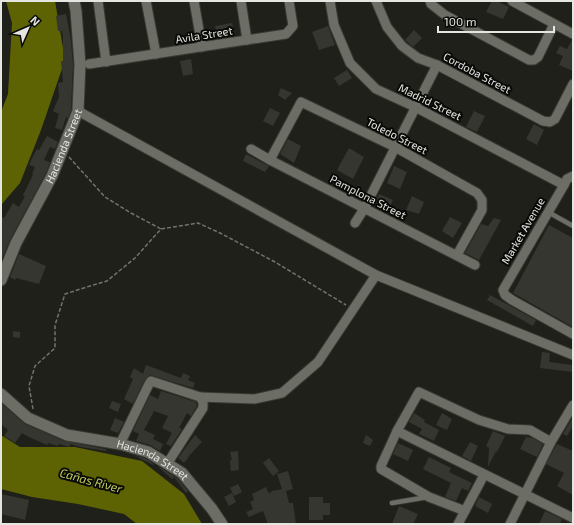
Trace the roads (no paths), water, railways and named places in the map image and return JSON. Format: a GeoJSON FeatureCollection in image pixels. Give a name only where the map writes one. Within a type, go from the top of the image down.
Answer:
{"type":"FeatureCollection","features":[{"type":"Feature","properties":{"kind":"street","name":"Hacienda Street"},"geometry":{"type":"LineString","coordinates":[[1,280],[16,243],[52,176],[78,111],[80,64],[74,1]]}},
{"type":"Feature","properties":{"kind":"street"},"geometry":{"type":"LineString","coordinates":[[98,1],[106,62]]}},
{"type":"Feature","properties":{"kind":"street"},"geometry":{"type":"LineString","coordinates":[[146,1],[156,54]]}},
{"type":"Feature","properties":{"kind":"street"},"geometry":{"type":"LineString","coordinates":[[194,1],[202,47]]}},
{"type":"Feature","properties":{"kind":"street"},"geometry":{"type":"LineString","coordinates":[[240,1],[247,40]]}},
{"type":"Feature","properties":{"kind":"street","name":"Avila Street"},"geometry":{"type":"LineString","coordinates":[[89,64],[286,34],[293,26],[289,1]]}},
{"type":"Feature","properties":{"kind":"street","name":"Madrid Street"},"geometry":{"type":"LineString","coordinates":[[330,1],[334,25],[350,63],[376,89],[415,107],[568,185]]}},
{"type":"Feature","properties":{"kind":"street","name":"Cordoba Street"},"geometry":{"type":"LineString","coordinates":[[376,1],[387,28],[402,46],[418,58],[437,65],[543,121],[550,122],[554,119],[573,84]]}},
{"type":"Feature","properties":{"kind":"street"},"geometry":{"type":"LineString","coordinates":[[430,1],[431,4],[445,15],[529,60],[534,60],[538,57],[554,24]]}},
{"type":"Feature","properties":{"kind":"street"},"geometry":{"type":"LineString","coordinates":[[512,1],[573,34]]}},
{"type":"Feature","properties":{"kind":"street"},"geometry":{"type":"LineString","coordinates":[[355,224],[437,65]]}},
{"type":"Feature","properties":{"kind":"street","name":"Toledo Street"},"geometry":{"type":"LineString","coordinates":[[270,160],[301,102],[395,147],[477,193],[482,200],[482,210],[457,255]]}},
{"type":"Feature","properties":{"kind":"street"},"geometry":{"type":"LineString","coordinates":[[78,111],[376,275],[573,355]]}},
{"type":"Feature","properties":{"kind":"street","name":"Pamplona Street"},"geometry":{"type":"LineString","coordinates":[[251,149],[364,209],[475,265]]}},
{"type":"Feature","properties":{"kind":"street","name":"Market Avenue"},"geometry":{"type":"LineString","coordinates":[[573,176],[567,179],[568,185],[548,212],[503,290],[505,295],[512,300],[573,334]]}},
{"type":"Feature","properties":{"kind":"street"},"geometry":{"type":"LineString","coordinates":[[120,444],[148,384],[151,381],[200,397],[254,399],[282,394],[318,362],[376,275]]}},
{"type":"Feature","properties":{"kind":"street"},"geometry":{"type":"LineString","coordinates":[[465,511],[429,497],[381,469],[397,431],[419,392],[479,420],[508,428],[530,430],[551,442]]}},
{"type":"Feature","properties":{"kind":"street","name":"Hacienda Street"},"geometry":{"type":"LineString","coordinates":[[1,394],[28,418],[67,435],[120,444],[148,452],[182,473],[212,509],[222,524]]}},
{"type":"Feature","properties":{"kind":"street"},"geometry":{"type":"LineString","coordinates":[[167,464],[202,408],[203,402],[200,397]]}},
{"type":"Feature","properties":{"kind":"street"},"geometry":{"type":"LineString","coordinates":[[510,524],[551,442],[573,405]]}},
{"type":"Feature","properties":{"kind":"street"},"geometry":{"type":"LineString","coordinates":[[397,431],[571,518]]}},
{"type":"Feature","properties":{"kind":"street"},"geometry":{"type":"LineString","coordinates":[[458,524],[484,474]]}},
{"type":"Feature","properties":{"kind":"lane"},"geometry":{"type":"LineString","coordinates":[[548,212],[573,226]]}},
{"type":"Feature","properties":{"kind":"lane"},"geometry":{"type":"LineString","coordinates":[[392,503],[429,497]]}},
{"type":"Feature","properties":{"kind":"water"},"geometry":{"type":"Polygon","coordinates":[[[6,1],[55,1],[65,60],[41,130],[20,183],[1,205],[1,112],[8,94],[12,23],[6,1]]]}},
{"type":"Feature","properties":{"kind":"water","name":"Cañas River"},"geometry":{"type":"Polygon","coordinates":[[[1,435],[20,447],[75,447],[142,461],[184,494],[202,524],[137,524],[124,514],[78,504],[32,497],[1,489],[1,435]]]}}]}
